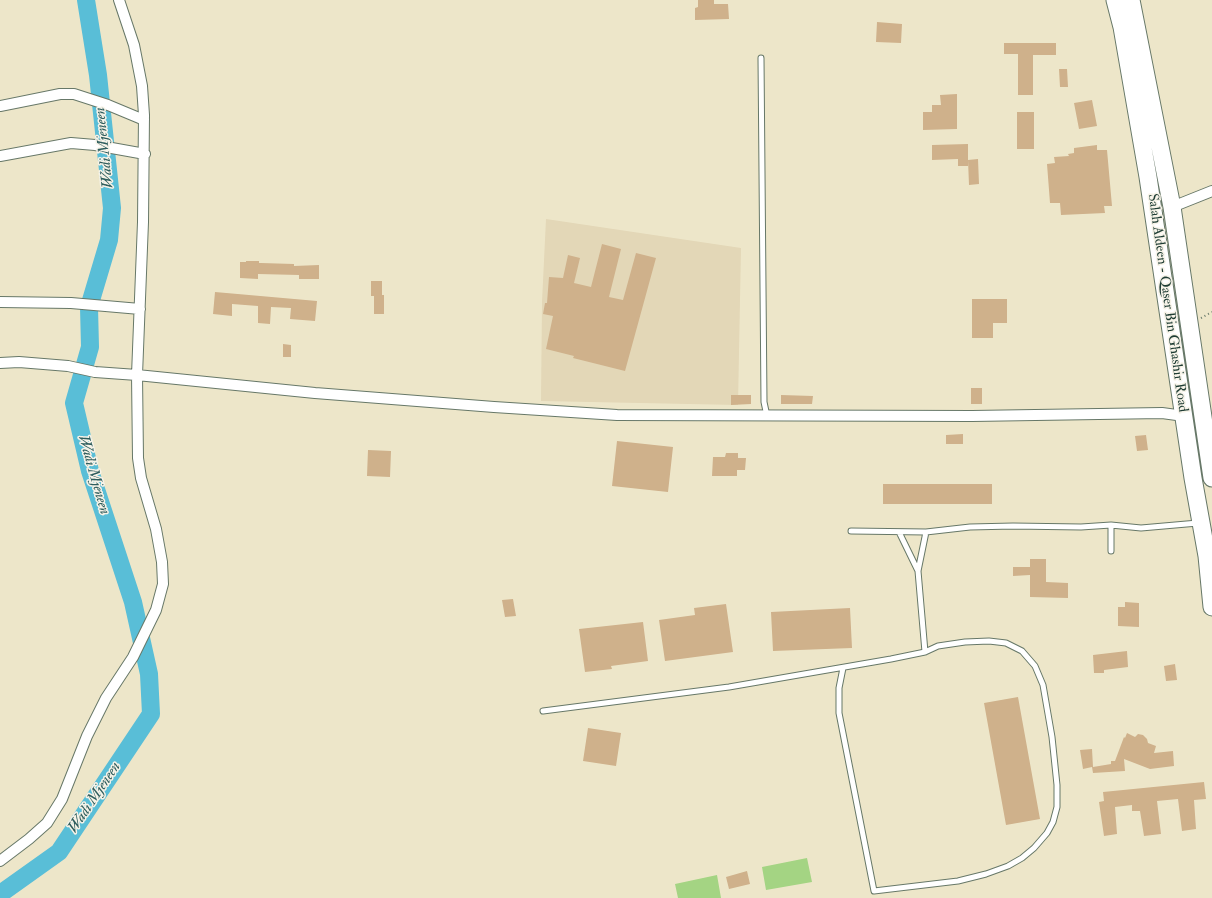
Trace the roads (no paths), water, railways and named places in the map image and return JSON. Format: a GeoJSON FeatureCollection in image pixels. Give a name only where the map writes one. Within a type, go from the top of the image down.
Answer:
{"type":"FeatureCollection","features":[{"type":"Feature","properties":{"kind":"highway","name":"Salah Aldeen - Qaser Bin Ghashir Road"},"geometry":{"type":"LineString","coordinates":[[1115,0],[1122,27],[1148,177],[1207,556],[1212,607]]}},
{"type":"Feature","properties":{"kind":"highway"},"geometry":{"type":"LineString","coordinates":[[1131,0],[1172,207],[1212,478]]}},
{"type":"Feature","properties":{"kind":"highway"},"geometry":{"type":"LineString","coordinates":[[1188,441],[1206,439]]}},
{"type":"Feature","properties":{"kind":"street"},"geometry":{"type":"LineString","coordinates":[[0,861],[47,823],[62,799],[87,736],[106,698],[133,657],[147,631],[156,610],[163,584],[162,562],[156,529],[141,478],[138,458],[137,375],[145,154],[142,86],[134,46],[119,0]]}},
{"type":"Feature","properties":{"kind":"street"},"geometry":{"type":"LineString","coordinates":[[0,106],[60,94],[74,94],[108,105],[144,120]]}},
{"type":"Feature","properties":{"kind":"street"},"geometry":{"type":"LineString","coordinates":[[0,156],[71,143],[95,145],[145,154]]}},
{"type":"Feature","properties":{"kind":"street"},"geometry":{"type":"LineString","coordinates":[[1172,207],[1212,191]]}},
{"type":"Feature","properties":{"kind":"street"},"geometry":{"type":"LineString","coordinates":[[0,302],[71,303],[140,309]]}},
{"type":"Feature","properties":{"kind":"street"},"geometry":{"type":"LineString","coordinates":[[0,363],[19,362],[68,366],[95,372],[315,393],[517,409],[617,415],[972,416],[1162,413],[1184,416]]}},
{"type":"Feature","properties":{"kind":"lane"},"geometry":{"type":"LineString","coordinates":[[762,58],[764,402],[767,416]]}},
{"type":"Feature","properties":{"kind":"lane"},"geometry":{"type":"LineString","coordinates":[[851,531],[926,532],[970,527],[1111,526],[1141,528],[1201,522]]}},
{"type":"Feature","properties":{"kind":"lane"},"geometry":{"type":"LineString","coordinates":[[1110,551],[1111,526]]}},
{"type":"Feature","properties":{"kind":"lane"},"geometry":{"type":"LineString","coordinates":[[899,532],[918,571]]}},
{"type":"Feature","properties":{"kind":"lane"},"geometry":{"type":"LineString","coordinates":[[925,652],[918,571],[926,532]]}},
{"type":"Feature","properties":{"kind":"lane"},"geometry":{"type":"LineString","coordinates":[[543,711],[729,687],[843,668],[925,652],[938,646],[965,642],[989,641],[1006,643],[1022,651],[1035,666],[1043,685],[1052,737],[1058,785],[1057,808],[1053,822],[1047,833],[1034,848],[1022,858],[1008,866],[986,874],[958,881],[874,891],[839,713],[838,688],[843,668]]}},
{"type":"Feature","properties":{"kind":"waterway","name":"Wadi Mjeneen"},"geometry":{"type":"LineString","coordinates":[[0,894],[59,852],[151,714],[149,674],[133,602],[90,471],[74,403],[90,347],[89,307],[109,240],[112,208],[98,75],[86,0]]}}]}
